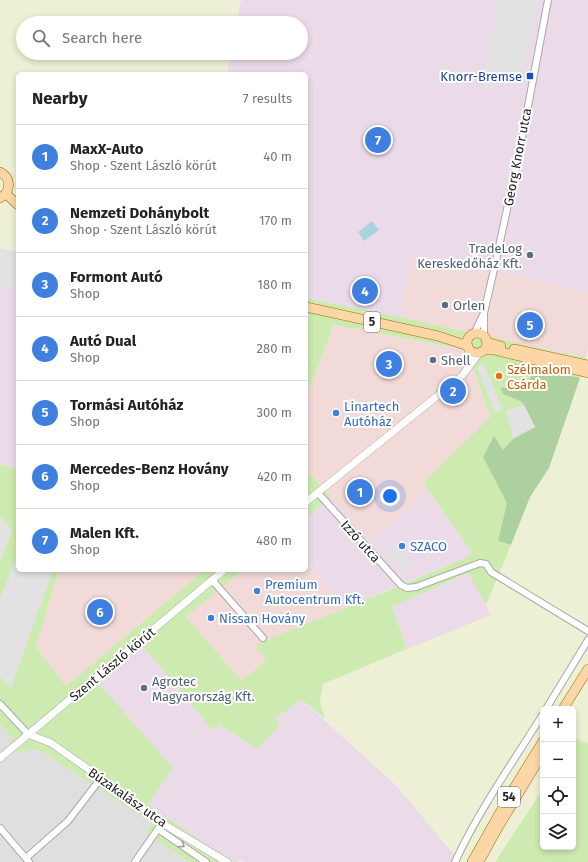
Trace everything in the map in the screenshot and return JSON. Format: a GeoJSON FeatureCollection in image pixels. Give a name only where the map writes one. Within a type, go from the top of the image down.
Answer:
{"type":"FeatureCollection","features":[{"type":"Feature","properties":{"kind":"main road"},"geometry":{"type":"LineString","coordinates":[[0,172],[6,176],[9,184],[8,191],[3,196],[16,204]]}},
{"type":"Feature","properties":{"kind":"main road","name":"5"},"geometry":{"type":"LineString","coordinates":[[308,307],[470,342],[480,334],[484,345],[494,350],[588,373]]}},
{"type":"Feature","properties":{"kind":"main road","name":"5"},"geometry":{"type":"LineString","coordinates":[[470,342],[474,353],[484,345],[496,345],[588,366]]}},
{"type":"Feature","properties":{"kind":"main road"},"geometry":{"type":"LineString","coordinates":[[565,706],[588,669]]}},
{"type":"Feature","properties":{"kind":"main road"},"geometry":{"type":"LineString","coordinates":[[572,706],[588,680]]}},
{"type":"Feature","properties":{"kind":"main road","name":"54"},"geometry":{"type":"LineString","coordinates":[[472,862],[511,793],[542,742]]}},
{"type":"Feature","properties":{"kind":"main road","name":"54"},"geometry":{"type":"LineString","coordinates":[[479,862],[540,758]]}},
{"type":"Feature","properties":{"kind":"street","name":"Georg Knorr utca"},"geometry":{"type":"LineString","coordinates":[[484,345],[484,313],[520,149],[548,0]]}},
{"type":"Feature","properties":{"kind":"street","name":"Georg Knorr utca"},"geometry":{"type":"LineString","coordinates":[[470,342],[484,313]]}},
{"type":"Feature","properties":{"kind":"street"},"geometry":{"type":"LineString","coordinates":[[468,368],[470,342]]}},
{"type":"Feature","properties":{"kind":"street"},"geometry":{"type":"LineString","coordinates":[[308,500],[462,376],[484,345]]}},
{"type":"Feature","properties":{"kind":"street","name":"Izzó utca"},"geometry":{"type":"LineString","coordinates":[[318,493],[401,585],[406,588],[416,588],[480,563],[486,564],[491,572],[588,631]]}},
{"type":"Feature","properties":{"kind":"street","name":"Szent László körút"},"geometry":{"type":"LineString","coordinates":[[0,758],[222,572]]}},
{"type":"Feature","properties":{"kind":"street"},"geometry":{"type":"LineString","coordinates":[[212,580],[263,638]]}},
{"type":"Feature","properties":{"kind":"street"},"geometry":{"type":"LineString","coordinates":[[548,706],[588,640]]}},
{"type":"Feature","properties":{"kind":"street"},"geometry":{"type":"LineString","coordinates":[[0,704],[28,734]]}},
{"type":"Feature","properties":{"kind":"street"},"geometry":{"type":"LineString","coordinates":[[455,862],[464,842],[491,796],[540,719]]}},
{"type":"Feature","properties":{"kind":"street","name":"Búzakalász utca"},"geometry":{"type":"LineString","coordinates":[[28,734],[51,744],[101,778],[206,862]]}},
{"type":"Feature","properties":{"kind":"street"},"geometry":{"type":"LineString","coordinates":[[0,828],[27,860],[68,821],[101,778]]}},
{"type":"Feature","properties":{"kind":"street"},"geometry":{"type":"LineString","coordinates":[[135,862],[160,826]]}},
{"type":"Feature","properties":{"kind":"street","name":"Búzakalász utca"},"geometry":{"type":"LineString","coordinates":[[160,826],[227,862]]}},
{"type":"Feature","properties":{"kind":"shaded area"},"geometry":{"type":"Polygon","coordinates":[[[241,0],[588,0],[588,294],[501,272],[499,277],[413,255],[400,317],[308,298],[308,72],[227,72],[230,60],[308,60],[308,16],[238,16],[241,0]]]}},
{"type":"Feature","properties":{"kind":"shaded area"},"geometry":{"type":"Polygon","coordinates":[[[498,0],[537,0],[523,75],[500,70],[496,90],[482,87],[498,0]]]}},
{"type":"Feature","properties":{"kind":"shaded area"},"geometry":{"type":"Polygon","coordinates":[[[0,248],[16,252],[16,289],[0,286],[0,248]]]}},
{"type":"Feature","properties":{"kind":"shaded area"},"geometry":{"type":"Polygon","coordinates":[[[413,255],[499,277],[501,271],[588,294],[588,348],[586,358],[400,317],[413,255]]]}},
{"type":"Feature","properties":{"kind":"shaded area"},"geometry":{"type":"Polygon","coordinates":[[[0,286],[16,289],[16,468],[0,464],[0,286]]]}},
{"type":"Feature","properties":{"kind":"shaded area"},"geometry":{"type":"Polygon","coordinates":[[[334,325],[467,350],[490,417],[423,483],[429,492],[371,542],[308,471],[308,392],[334,325]]]}},
{"type":"Feature","properties":{"kind":"shaded area"},"geometry":{"type":"Polygon","coordinates":[[[484,364],[503,410],[495,413],[477,367],[484,364]]]}},
{"type":"Feature","properties":{"kind":"shaded area"},"geometry":{"type":"Polygon","coordinates":[[[524,405],[535,427],[514,438],[506,411],[524,405]]]}},
{"type":"Feature","properties":{"kind":"shaded area"},"geometry":{"type":"Polygon","coordinates":[[[429,492],[473,554],[346,608],[308,563],[308,516],[331,497],[371,542],[429,492]]]}},
{"type":"Feature","properties":{"kind":"shaded area"},"geometry":{"type":"Polygon","coordinates":[[[0,517],[12,530],[0,561],[0,517]]]}},
{"type":"Feature","properties":{"kind":"shaded area"},"geometry":{"type":"Polygon","coordinates":[[[395,545],[411,562],[403,570],[387,552],[395,545]]]}},
{"type":"Feature","properties":{"kind":"shaded area"},"geometry":{"type":"Polygon","coordinates":[[[16,559],[16,572],[52,572],[11,688],[0,677],[0,598],[16,559]]]}},
{"type":"Feature","properties":{"kind":"shaded area"},"geometry":{"type":"Polygon","coordinates":[[[308,564],[346,608],[255,645],[266,659],[242,681],[186,617],[241,572],[308,572],[308,564]]]}},
{"type":"Feature","properties":{"kind":"shaded area"},"geometry":{"type":"Polygon","coordinates":[[[58,572],[202,572],[66,686],[36,647],[58,572]]]}},
{"type":"Feature","properties":{"kind":"shaded area"},"geometry":{"type":"Polygon","coordinates":[[[468,573],[492,615],[407,649],[392,607],[468,573]]]}},
{"type":"Feature","properties":{"kind":"shaded area"},"geometry":{"type":"Polygon","coordinates":[[[143,647],[213,731],[218,724],[257,749],[274,718],[287,711],[301,699],[396,785],[457,858],[456,862],[244,862],[240,860],[238,862],[234,862],[148,805],[99,684],[143,647]]]}},
{"type":"Feature","properties":{"kind":"shaded area"},"geometry":{"type":"Polygon","coordinates":[[[0,724],[13,739],[16,752],[39,750],[152,823],[145,832],[189,862],[0,862],[0,724]]]}},
{"type":"Feature","properties":{"kind":"green space"},"geometry":{"type":"Polygon","coordinates":[[[0,0],[241,0],[238,16],[16,16],[16,60],[230,60],[227,72],[16,72],[16,252],[0,248],[0,0]]]}},
{"type":"Feature","properties":{"kind":"green space"},"geometry":{"type":"Polygon","coordinates":[[[308,298],[586,358],[580,378],[511,363],[510,366],[534,372],[530,380],[513,383],[513,389],[500,387],[503,394],[522,402],[524,405],[506,411],[514,438],[503,450],[494,437],[483,457],[508,503],[498,541],[511,545],[486,605],[468,573],[392,607],[407,649],[323,684],[320,702],[325,719],[301,699],[287,711],[274,718],[280,725],[257,749],[218,724],[213,731],[143,647],[99,684],[173,768],[148,805],[234,862],[189,862],[145,832],[152,823],[39,750],[16,752],[8,743],[13,739],[0,724],[0,561],[12,530],[0,517],[0,464],[16,468],[16,572],[58,572],[36,647],[66,686],[202,572],[241,572],[186,617],[242,681],[266,659],[255,645],[473,554],[423,483],[490,417],[467,350],[334,325],[308,392],[308,298]]]}},
{"type":"Feature","properties":{"kind":"green space"},"geometry":{"type":"Polygon","coordinates":[[[586,358],[588,359],[588,744],[577,738],[576,739],[576,706],[540,706],[540,794],[495,862],[461,862],[396,785],[325,719],[320,702],[323,684],[491,615],[486,605],[530,497],[549,468],[586,358]]]}},
{"type":"Feature","properties":{"kind":"green space"},"geometry":{"type":"Polygon","coordinates":[[[511,363],[580,378],[549,468],[530,497],[511,545],[498,541],[507,503],[483,457],[494,436],[503,450],[514,438],[535,427],[522,402],[503,394],[500,387],[513,389],[513,383],[530,380],[533,372],[510,366],[511,363]]]}},
{"type":"Feature","properties":{"kind":"green space"},"geometry":{"type":"Polygon","coordinates":[[[308,471],[331,497],[308,516],[308,471]]]}},
{"type":"Feature","properties":{"kind":"green space"},"geometry":{"type":"Polygon","coordinates":[[[577,738],[588,744],[588,862],[495,862],[540,794],[540,850],[576,850],[577,738]]]}},
{"type":"Feature","properties":{"kind":"water"},"geometry":{"type":"Polygon","coordinates":[[[372,221],[379,230],[364,241],[358,232],[372,221]]]}},
{"type":"Feature","properties":{"kind":"place","name":"Knorr-Bremse"},"geometry":{"type":"Point","coordinates":[530,76]}},
{"type":"Feature","properties":{"kind":"place","name":"Malen Kft."},"geometry":{"type":"Point","coordinates":[378,140]}},
{"type":"Feature","properties":{"kind":"place","name":"TradeLog Kereskedőház Kft."},"geometry":{"type":"Point","coordinates":[530,255]}},
{"type":"Feature","properties":{"kind":"place","name":"Autó Dual"},"geometry":{"type":"Point","coordinates":[365,291]}},
{"type":"Feature","properties":{"kind":"place","name":"Orlen"},"geometry":{"type":"Point","coordinates":[445,305]}},
{"type":"Feature","properties":{"kind":"place","name":"Tormási Autóház"},"geometry":{"type":"Point","coordinates":[530,325]}},
{"type":"Feature","properties":{"kind":"place","name":"Shell"},"geometry":{"type":"Point","coordinates":[433,360]}},
{"type":"Feature","properties":{"kind":"place","name":"Formont Autó"},"geometry":{"type":"Point","coordinates":[389,364]}},
{"type":"Feature","properties":{"kind":"place","name":"Szélmalom Csárda"},"geometry":{"type":"Point","coordinates":[499,376]}},
{"type":"Feature","properties":{"kind":"place","name":"Nemzeti Dohánybolt"},"geometry":{"type":"Point","coordinates":[453,391]}},
{"type":"Feature","properties":{"kind":"place","name":"Linartech Autóház"},"geometry":{"type":"Point","coordinates":[336,413]}},
{"type":"Feature","properties":{"kind":"place","name":"MaxX-Auto"},"geometry":{"type":"Point","coordinates":[360,492]}},
{"type":"Feature","properties":{"kind":"place","name":"SZACO"},"geometry":{"type":"Point","coordinates":[402,546]}},
{"type":"Feature","properties":{"kind":"place","name":"Premium Autocentrum Kft."},"geometry":{"type":"Point","coordinates":[257,591]}},
{"type":"Feature","properties":{"kind":"place","name":"Mercedes-Benz Hovány"},"geometry":{"type":"Point","coordinates":[100,612]}},
{"type":"Feature","properties":{"kind":"place","name":"Nissan Hovány"},"geometry":{"type":"Point","coordinates":[211,618]}},
{"type":"Feature","properties":{"kind":"place","name":"Agrotec Magyarország Kft."},"geometry":{"type":"Point","coordinates":[144,688]}}]}
